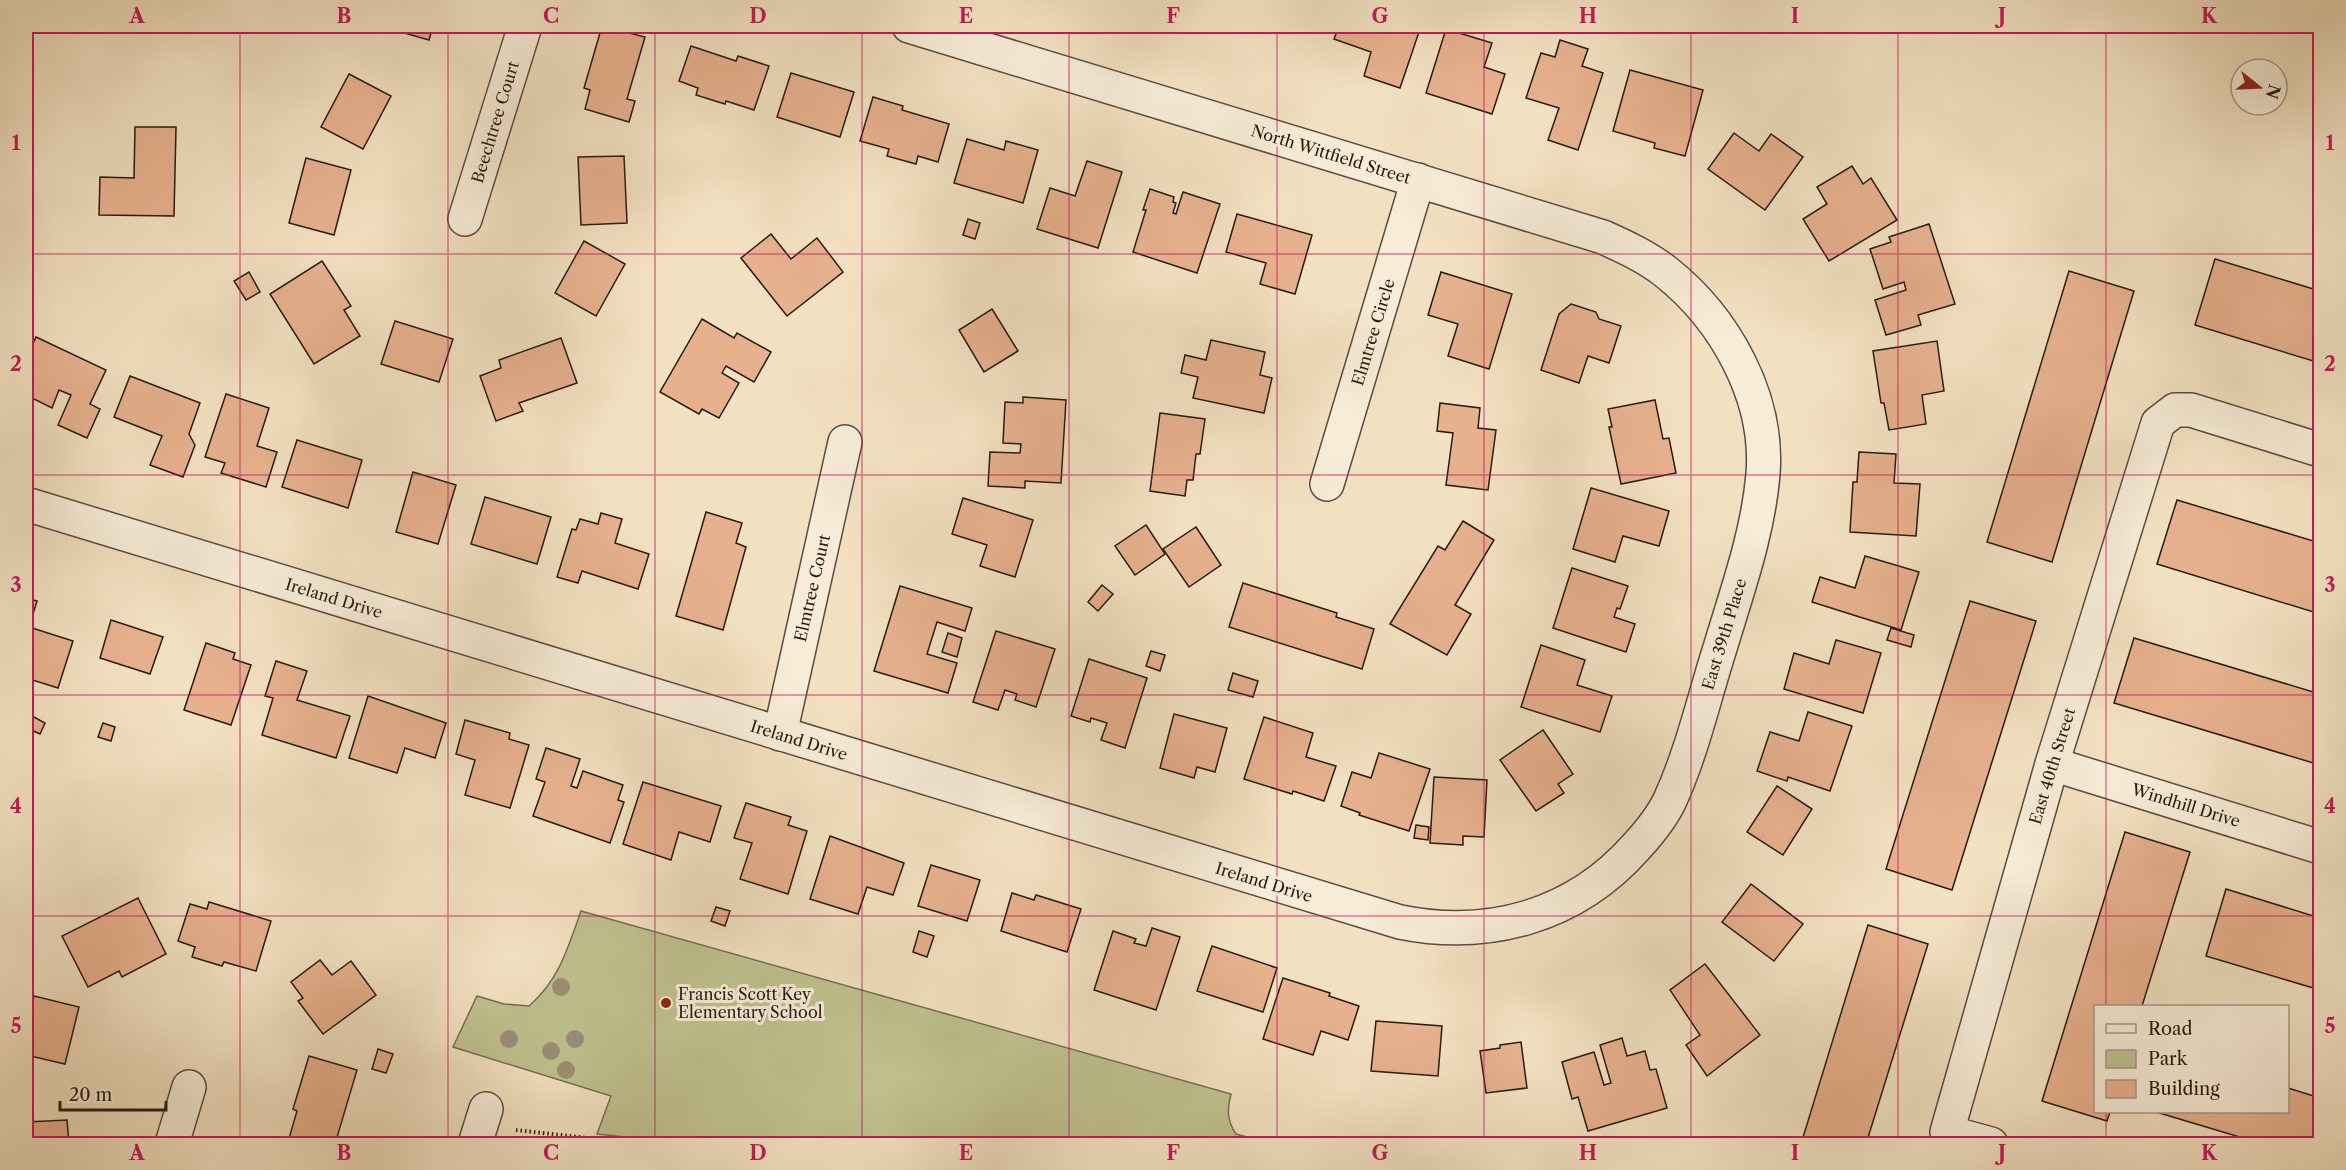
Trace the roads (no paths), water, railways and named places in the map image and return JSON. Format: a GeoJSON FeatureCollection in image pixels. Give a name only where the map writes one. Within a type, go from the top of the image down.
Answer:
{"type":"FeatureCollection","features":[{"type":"Feature","properties":{"kind":"street","name":"Beechtree Court"},"geometry":{"type":"LineString","coordinates":[[465,219],[525,26]]}},
{"type":"Feature","properties":{"kind":"street","name":"North Wittfield Street"},"geometry":{"type":"LineString","coordinates":[[909,26],[1588,232],[1634,252],[1665,271],[1691,294],[1723,334]]}},
{"type":"Feature","properties":{"kind":"street","name":"Elmtree Circle"},"geometry":{"type":"LineString","coordinates":[[1327,484],[1418,180]]}},
{"type":"Feature","properties":{"kind":"street","name":"East 39th Place"},"geometry":{"type":"LineString","coordinates":[[1575,897],[1604,879],[1629,856],[1651,830],[1669,801],[1688,755],[1752,538],[1763,474],[1760,425],[1748,385],[1732,348],[1723,334]]}},
{"type":"Feature","properties":{"kind":"street","name":"East 40th Street"},"geometry":{"type":"LineString","coordinates":[[1991,1144],[1947,1132],[2052,764],[2158,423],[2175,410],[2191,410],[2320,450]]}},
{"type":"Feature","properties":{"kind":"street","name":"Elmtree Court"},"geometry":{"type":"LineString","coordinates":[[780,734],[845,442]]}},
{"type":"Feature","properties":{"kind":"street","name":"Ireland Drive"},"geometry":{"type":"LineString","coordinates":[[26,504],[1415,926],[1466,929],[1498,925],[1531,918],[1575,897]]}},
{"type":"Feature","properties":{"kind":"street","name":"Windhill Drive"},"geometry":{"type":"LineString","coordinates":[[2052,764],[2320,847]]}},
{"type":"Feature","properties":{"kind":"street"},"geometry":{"type":"LineString","coordinates":[[172,1144],[189,1087]]}},
{"type":"Feature","properties":{"kind":"place","name":"Francis Scott Key Elementary School"},"geometry":{"type":"Point","coordinates":[666,1003]}}]}
